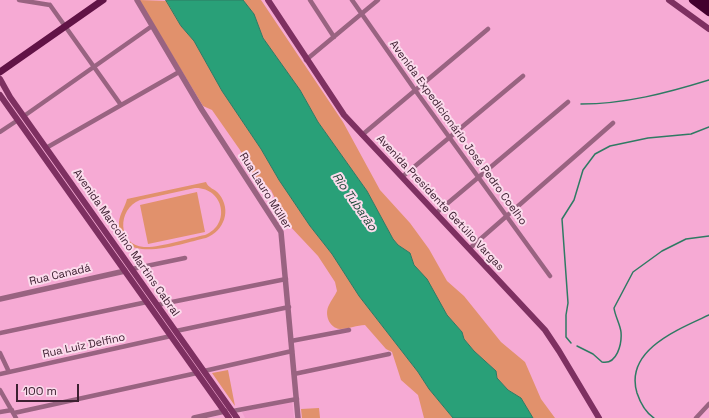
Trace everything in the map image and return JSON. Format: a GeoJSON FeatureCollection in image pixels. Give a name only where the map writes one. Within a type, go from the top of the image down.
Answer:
{"type":"FeatureCollection","features":[{"type":"Feature","properties":{"kind":"highway"},"geometry":{"type":"LineString","coordinates":[[693,0],[709,12]]}},
{"type":"Feature","properties":{"kind":"highway"},"geometry":{"type":"LineString","coordinates":[[704,0],[709,4]]}},
{"type":"Feature","properties":{"kind":"main road"},"geometry":{"type":"LineString","coordinates":[[0,72],[103,0]]}},
{"type":"Feature","properties":{"kind":"main road","name":"Avenida Presidente Getúlio Vargas"},"geometry":{"type":"LineString","coordinates":[[268,0],[306,60],[340,109],[362,135],[524,307],[553,341],[599,418]]}},
{"type":"Feature","properties":{"kind":"main road"},"geometry":{"type":"LineString","coordinates":[[669,0],[709,29]]}},
{"type":"Feature","properties":{"kind":"main road","name":"Avenida Marcolino Martins Cabral"},"geometry":{"type":"LineString","coordinates":[[0,79],[21,118],[157,305],[197,373],[229,418]]}},
{"type":"Feature","properties":{"kind":"main road","name":"Avenida Marcolino Martins Cabral"},"geometry":{"type":"LineString","coordinates":[[0,95],[46,148],[125,271],[147,302],[204,371],[237,418]]}},
{"type":"Feature","properties":{"kind":"main road"},"geometry":{"type":"LineString","coordinates":[[125,271],[132,269]]}},
{"type":"Feature","properties":{"kind":"main road"},"geometry":{"type":"LineString","coordinates":[[197,373],[204,371]]}},
{"type":"Feature","properties":{"kind":"street"},"geometry":{"type":"LineString","coordinates":[[19,0],[51,2],[65,26],[121,105]]}},
{"type":"Feature","properties":{"kind":"street","name":"Rua Lauro Müller"},"geometry":{"type":"LineString","coordinates":[[136,0],[179,72],[281,232],[298,418]]}},
{"type":"Feature","properties":{"kind":"street"},"geometry":{"type":"LineString","coordinates":[[310,0],[334,37]]}},
{"type":"Feature","properties":{"kind":"street","name":"Avenida Expedicionário José Pedro Coelho"},"geometry":{"type":"LineString","coordinates":[[352,0],[449,138],[550,276]]}},
{"type":"Feature","properties":{"kind":"street"},"geometry":{"type":"LineString","coordinates":[[306,60],[378,0]]}},
{"type":"Feature","properties":{"kind":"street"},"geometry":{"type":"LineString","coordinates":[[0,132],[152,26]]}},
{"type":"Feature","properties":{"kind":"street"},"geometry":{"type":"LineString","coordinates":[[362,135],[488,29]]}},
{"type":"Feature","properties":{"kind":"street"},"geometry":{"type":"LineString","coordinates":[[46,148],[179,72]]}},
{"type":"Feature","properties":{"kind":"street"},"geometry":{"type":"LineString","coordinates":[[402,177],[523,76]]}},
{"type":"Feature","properties":{"kind":"street"},"geometry":{"type":"LineString","coordinates":[[436,213],[568,102]]}},
{"type":"Feature","properties":{"kind":"street"},"geometry":{"type":"LineString","coordinates":[[469,249],[613,123]]}},
{"type":"Feature","properties":{"kind":"street"},"geometry":{"type":"LineString","coordinates":[[132,269],[185,258]]}},
{"type":"Feature","properties":{"kind":"street","name":"Rua Canadá"},"geometry":{"type":"LineString","coordinates":[[0,299],[125,271]]}},
{"type":"Feature","properties":{"kind":"street"},"geometry":{"type":"LineString","coordinates":[[157,305],[286,279]]}},
{"type":"Feature","properties":{"kind":"street"},"geometry":{"type":"LineString","coordinates":[[0,333],[147,302]]}},
{"type":"Feature","properties":{"kind":"street","name":"Rua Luiz Delfino"},"geometry":{"type":"LineString","coordinates":[[0,374],[289,307]]}},
{"type":"Feature","properties":{"kind":"street"},"geometry":{"type":"LineString","coordinates":[[292,341],[349,330]]}},
{"type":"Feature","properties":{"kind":"street"},"geometry":{"type":"LineString","coordinates":[[204,371],[292,351]]}},
{"type":"Feature","properties":{"kind":"street"},"geometry":{"type":"LineString","coordinates":[[0,353],[9,372]]}},
{"type":"Feature","properties":{"kind":"street"},"geometry":{"type":"LineString","coordinates":[[294,374],[389,354]]}},
{"type":"Feature","properties":{"kind":"street"},"geometry":{"type":"LineString","coordinates":[[0,412],[14,414],[197,373]]}},
{"type":"Feature","properties":{"kind":"street"},"geometry":{"type":"LineString","coordinates":[[0,390],[14,414]]}},
{"type":"Feature","properties":{"kind":"street"},"geometry":{"type":"LineString","coordinates":[[233,411],[296,399]]}},
{"type":"Feature","properties":{"kind":"street"},"geometry":{"type":"LineString","coordinates":[[696,418],[709,404]]}},
{"type":"Feature","properties":{"kind":"street"},"geometry":{"type":"LineString","coordinates":[[194,418],[225,411]]}},
{"type":"Feature","properties":{"kind":"shaded area"},"geometry":{"type":"Polygon","coordinates":[[[139,0],[167,1],[181,26],[194,41],[222,91],[310,226],[332,254],[359,296],[418,372],[429,389],[453,418],[424,418],[418,395],[401,380],[392,352],[386,349],[365,325],[340,329],[336,328],[330,323],[327,312],[337,291],[335,282],[318,256],[287,223],[271,190],[257,179],[248,167],[240,150],[212,110],[203,106],[139,0]]]}},
{"type":"Feature","properties":{"kind":"shaded area"},"geometry":{"type":"Polygon","coordinates":[[[243,0],[261,0],[343,122],[380,190],[410,223],[429,249],[447,281],[464,296],[501,342],[525,362],[541,399],[555,418],[533,418],[521,398],[508,390],[497,378],[496,371],[474,351],[464,339],[462,332],[447,315],[427,280],[414,265],[410,253],[398,245],[393,239],[367,191],[318,122],[300,90],[263,38],[254,14],[243,0]]]}},
{"type":"Feature","properties":{"kind":"shaded area"},"geometry":{"type":"Polygon","coordinates":[[[206,182],[208,186],[216,191],[223,200],[225,207],[224,219],[217,230],[206,238],[167,247],[139,249],[128,245],[121,236],[119,222],[127,199],[206,182]],[[195,188],[140,200],[132,205],[127,211],[123,226],[125,234],[135,245],[144,247],[166,244],[205,235],[213,230],[219,223],[221,207],[218,200],[212,193],[205,189],[195,188]]]}},
{"type":"Feature","properties":{"kind":"shaded area"},"geometry":{"type":"Polygon","coordinates":[[[197,192],[205,232],[148,244],[140,205],[197,192]]]}},
{"type":"Feature","properties":{"kind":"shaded area"},"geometry":{"type":"Polygon","coordinates":[[[228,370],[235,406],[212,373],[228,370]]]}},
{"type":"Feature","properties":{"kind":"shaded area"},"geometry":{"type":"Polygon","coordinates":[[[292,401],[294,418],[245,418],[242,412],[292,401]]]}},
{"type":"Feature","properties":{"kind":"shaded area"},"geometry":{"type":"Polygon","coordinates":[[[319,408],[320,418],[302,418],[301,409],[319,408]]]}},
{"type":"Feature","properties":{"kind":"water","name":"Rio Tubarão"},"geometry":{"type":"Polygon","coordinates":[[[166,0],[243,0],[254,14],[263,38],[300,90],[318,122],[367,191],[393,239],[398,245],[410,253],[414,265],[427,279],[447,315],[462,332],[464,339],[474,351],[496,371],[497,378],[508,390],[521,398],[533,418],[453,418],[429,389],[418,372],[359,296],[332,254],[310,226],[222,91],[194,41],[181,26],[166,0]]]}},
{"type":"Feature","properties":{"kind":"waterway"},"geometry":{"type":"LineString","coordinates":[[581,104],[597,104],[630,100],[709,80]]}},
{"type":"Feature","properties":{"kind":"waterway"},"geometry":{"type":"LineString","coordinates":[[571,343],[566,337],[566,315],[568,303],[562,219],[574,200],[583,170],[595,154],[610,146],[648,138],[691,134],[709,127]]}},
{"type":"Feature","properties":{"kind":"waterway"},"geometry":{"type":"LineString","coordinates":[[577,346],[593,354],[602,362],[607,362],[615,357],[618,353],[621,342],[621,332],[614,308],[633,272],[662,251],[686,239],[709,236]]}},
{"type":"Feature","properties":{"kind":"waterway"},"geometry":{"type":"LineString","coordinates":[[654,418],[643,407],[637,393],[635,378],[639,365],[646,353],[657,343],[670,334],[709,315]]}}]}
